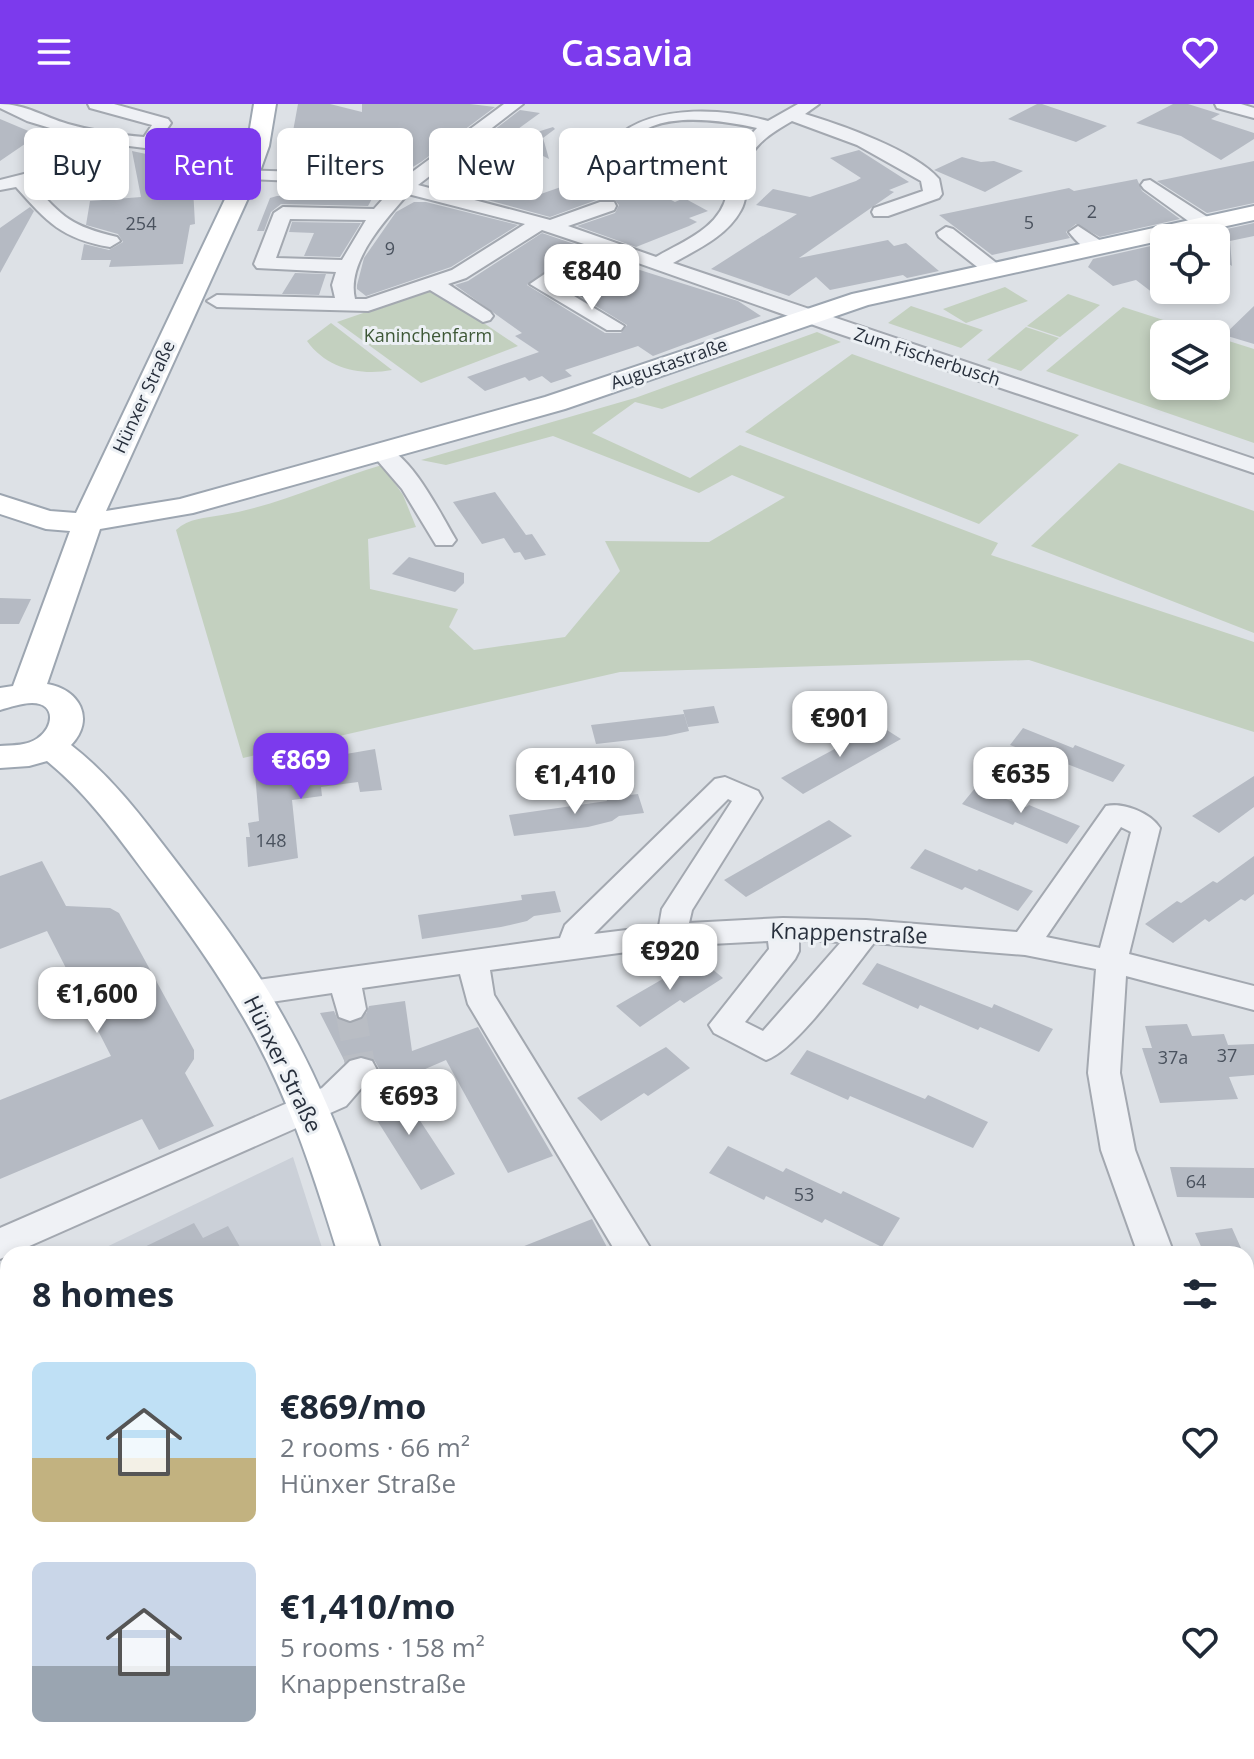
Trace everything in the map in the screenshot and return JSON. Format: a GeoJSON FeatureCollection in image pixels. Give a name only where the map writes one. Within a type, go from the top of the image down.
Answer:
{"type":"FeatureCollection","features":[{"type":"Feature","properties":{"kind":"main road","name":"Hünxer Straße"},"geometry":{"type":"LineString","coordinates":[[261,128],[265,104]]}},
{"type":"Feature","properties":{"kind":"main road","name":"Hünxer Straße"},"geometry":{"type":"LineString","coordinates":[[13,696],[109,470],[236,200]]}},
{"type":"Feature","properties":{"kind":"main road","name":"Augustastraße"},"geometry":{"type":"LineString","coordinates":[[0,504],[46,520],[86,522],[152,514],[555,403],[861,299],[992,269],[1088,240],[1215,222],[1254,213]]}},
{"type":"Feature","properties":{"kind":"main road"},"geometry":{"type":"LineString","coordinates":[[0,504],[37,505],[58,501],[94,485],[109,470],[124,490],[140,497],[204,501]]}},
{"type":"Feature","properties":{"kind":"main road"},"geometry":{"type":"LineString","coordinates":[[0,757],[24,756],[50,746],[70,724],[70,714],[56,698],[13,696]]}},
{"type":"Feature","properties":{"kind":"main road","name":"Hünxer Straße"},"geometry":{"type":"LineString","coordinates":[[50,746],[106,794],[210,932],[250,993],[286,1058],[337,1179],[358,1246]]}},
{"type":"Feature","properties":{"kind":"street"},"geometry":{"type":"LineString","coordinates":[[5,104],[62,128]]}},
{"type":"Feature","properties":{"kind":"street"},"geometry":{"type":"LineString","coordinates":[[96,104],[162,123],[159,128]]}},
{"type":"Feature","properties":{"kind":"street"},"geometry":{"type":"LineString","coordinates":[[413,180],[515,104]]}},
{"type":"Feature","properties":{"kind":"street"},"geometry":{"type":"LineString","coordinates":[[756,137],[811,104]]}},
{"type":"Feature","properties":{"kind":"street"},"geometry":{"type":"LineString","coordinates":[[1223,104],[1254,113]]}},
{"type":"Feature","properties":{"kind":"street"},"geometry":{"type":"LineString","coordinates":[[625,128],[630,123],[676,109],[708,109],[772,127]]}},
{"type":"Feature","properties":{"kind":"street"},"geometry":{"type":"LineString","coordinates":[[790,115],[843,130],[871,143],[930,179],[933,194],[881,212]]}},
{"type":"Feature","properties":{"kind":"street"},"geometry":{"type":"LineString","coordinates":[[0,185],[22,182],[64,228],[83,238],[110,241]]}},
{"type":"Feature","properties":{"kind":"street"},"geometry":{"type":"LineString","coordinates":[[1150,185],[1215,222]]}},
{"type":"Feature","properties":{"kind":"street","name":"Zum Fischerbusch"},"geometry":{"type":"LineString","coordinates":[[413,189],[545,225],[1254,466]]}},
{"type":"Feature","properties":{"kind":"street"},"geometry":{"type":"LineString","coordinates":[[346,302],[342,285],[348,266],[379,215],[392,200]]}},
{"type":"Feature","properties":{"kind":"street"},"geometry":{"type":"LineString","coordinates":[[657,264],[714,229],[732,210],[734,200]]}},
{"type":"Feature","properties":{"kind":"street"},"geometry":{"type":"LineString","coordinates":[[1196,200],[1215,222]]}},
{"type":"Feature","properties":{"kind":"street"},"geometry":{"type":"LineString","coordinates":[[217,301],[346,302],[368,305],[459,274],[545,225],[607,206]]}},
{"type":"Feature","properties":{"kind":"street"},"geometry":{"type":"LineString","coordinates":[[348,266],[264,264],[283,213],[379,215]]}},
{"type":"Feature","properties":{"kind":"street"},"geometry":{"type":"LineString","coordinates":[[946,233],[992,269]]}},
{"type":"Feature","properties":{"kind":"street"},"geometry":{"type":"LineString","coordinates":[[601,245],[540,284],[614,326]]}},
{"type":"Feature","properties":{"kind":"street"},"geometry":{"type":"LineString","coordinates":[[432,283],[483,316]]}},
{"type":"Feature","properties":{"kind":"street"},"geometry":{"type":"LineString","coordinates":[[382,453],[412,486],[444,540]]}},
{"type":"Feature","properties":{"kind":"street"},"geometry":{"type":"LineString","coordinates":[[574,947],[576,933],[725,786],[748,798],[677,909],[672,935]]}},
{"type":"Feature","properties":{"kind":"street"},"geometry":{"type":"LineString","coordinates":[[1025,944],[1116,813],[1146,828],[1112,961],[1104,1073],[1118,1150],[1153,1246]]}},
{"type":"Feature","properties":{"kind":"street"},"geometry":{"type":"LineString","coordinates":[[783,929],[784,951],[725,1025],[766,1048],[811,1000],[866,931]]}},
{"type":"Feature","properties":{"kind":"street","name":"Knappenstraße"},"geometry":{"type":"LineString","coordinates":[[250,993],[348,994],[473,961],[672,935],[783,929],[866,931],[1025,944],[1251,991]]}},
{"type":"Feature","properties":{"kind":"street"},"geometry":{"type":"LineString","coordinates":[[473,961],[479,996],[631,1246]]}},
{"type":"Feature","properties":{"kind":"street"},"geometry":{"type":"LineString","coordinates":[[0,1244],[334,1097],[361,1070]]}},
{"type":"Feature","properties":{"kind":"shaded area"},"geometry":{"type":"Polygon","coordinates":[[[293,1157],[321,1246],[109,1246],[293,1157]]]}},
{"type":"Feature","properties":{"kind":"green space"},"geometry":{"type":"Polygon","coordinates":[[[1005,287],[1028,301],[966,323],[943,309],[1005,287]]]}},
{"type":"Feature","properties":{"kind":"green space","name":"Kaninchenfarm"},"geometry":{"type":"Polygon","coordinates":[[[433,289],[518,346],[421,383],[337,322],[433,289]]]}},
{"type":"Feature","properties":{"kind":"green space"},"geometry":{"type":"Polygon","coordinates":[[[1068,294],[1100,305],[1060,337],[1027,326],[1068,294]]]}},
{"type":"Feature","properties":{"kind":"green space"},"geometry":{"type":"Polygon","coordinates":[[[911,306],[983,330],[961,348],[888,323],[911,306]]]}},
{"type":"Feature","properties":{"kind":"green space"},"geometry":{"type":"Polygon","coordinates":[[[1123,307],[1163,320],[1150,320],[1150,400],[1230,400],[1230,341],[1254,349],[1254,443],[1046,371],[1123,307]]]}},
{"type":"Feature","properties":{"kind":"green space"},"geometry":{"type":"Polygon","coordinates":[[[331,323],[392,370],[357,371],[324,358],[307,341],[331,323]]]}},
{"type":"Feature","properties":{"kind":"green space"},"geometry":{"type":"Polygon","coordinates":[[[1026,327],[1059,338],[1021,371],[987,360],[1026,327]]]}},
{"type":"Feature","properties":{"kind":"green space"},"geometry":{"type":"Polygon","coordinates":[[[817,332],[841,342],[662,409],[635,402],[592,433],[690,478],[740,445],[998,543],[991,555],[1254,642],[1254,732],[1029,660],[620,672],[243,758],[176,530],[181,526],[198,519],[263,506],[382,465],[403,495],[416,527],[368,539],[370,589],[458,609],[449,627],[474,650],[565,637],[620,571],[605,541],[709,542],[785,497],[732,475],[699,493],[553,436],[446,465],[421,460],[635,398],[817,332]]]}},
{"type":"Feature","properties":{"kind":"green space"},"geometry":{"type":"Polygon","coordinates":[[[852,354],[1079,435],[979,524],[745,432],[852,354]]]}},
{"type":"Feature","properties":{"kind":"green space"},"geometry":{"type":"Polygon","coordinates":[[[1119,463],[1254,511],[1254,633],[1031,546],[1119,463]]]}},
{"type":"Feature","properties":{"kind":"building"},"geometry":{"type":"Polygon","coordinates":[[[298,104],[330,104],[362,112],[362,104],[470,104],[495,107],[467,128],[429,128],[429,156],[413,167],[413,128],[294,128],[298,104]]]}},
{"type":"Feature","properties":{"kind":"building"},"geometry":{"type":"Polygon","coordinates":[[[1037,104],[1107,126],[1076,142],[1008,119],[1037,104]]]}},
{"type":"Feature","properties":{"kind":"building"},"geometry":{"type":"Polygon","coordinates":[[[1173,104],[1188,104],[1220,114],[1211,119],[1254,133],[1254,139],[1221,160],[1181,136],[1136,123],[1173,104]]]}},
{"type":"Feature","properties":{"kind":"building"},"geometry":{"type":"Polygon","coordinates":[[[520,110],[540,113],[519,128],[496,128],[520,110]]]}},
{"type":"Feature","properties":{"kind":"building"},"geometry":{"type":"Polygon","coordinates":[[[0,119],[24,129],[24,145],[0,161],[0,119]]]}},
{"type":"Feature","properties":{"kind":"building"},"geometry":{"type":"Polygon","coordinates":[[[555,129],[543,138],[543,130],[555,129]]]}},
{"type":"Feature","properties":{"kind":"building"},"geometry":{"type":"Polygon","coordinates":[[[543,138],[549,159],[543,156],[543,138]]]}},
{"type":"Feature","properties":{"kind":"building"},"geometry":{"type":"Polygon","coordinates":[[[859,150],[909,182],[889,190],[894,192],[799,258],[888,240],[894,246],[906,243],[939,271],[830,290],[816,277],[789,296],[711,269],[797,214],[756,205],[773,189],[810,197],[856,181],[861,178],[830,158],[859,150]]]}},
{"type":"Feature","properties":{"kind":"building"},"geometry":{"type":"Polygon","coordinates":[[[132,151],[145,154],[145,200],[194,200],[195,224],[190,225],[183,264],[109,267],[111,260],[81,260],[84,244],[109,250],[123,242],[118,234],[86,225],[90,201],[141,197],[132,151]]]}},
{"type":"Feature","properties":{"kind":"building"},"geometry":{"type":"Polygon","coordinates":[[[962,157],[981,162],[994,161],[1023,171],[985,192],[934,170],[962,157]]]}},
{"type":"Feature","properties":{"kind":"building"},"geometry":{"type":"Polygon","coordinates":[[[1254,161],[1254,203],[1207,213],[1157,181],[1254,161]]]}},
{"type":"Feature","properties":{"kind":"building"},"geometry":{"type":"Polygon","coordinates":[[[1137,179],[1142,191],[1180,219],[1100,237],[1076,224],[1066,232],[1070,238],[992,255],[939,215],[1069,188],[1074,191],[1137,179]]]}},
{"type":"Feature","properties":{"kind":"building"},"geometry":{"type":"Polygon","coordinates":[[[559,188],[559,200],[596,200],[550,217],[488,200],[543,200],[543,193],[559,188]]]}},
{"type":"Feature","properties":{"kind":"building"},"geometry":{"type":"Polygon","coordinates":[[[270,198],[371,200],[368,206],[281,204],[271,212],[264,231],[257,231],[270,198]]]}},
{"type":"Feature","properties":{"kind":"building"},"geometry":{"type":"Polygon","coordinates":[[[615,200],[688,200],[708,211],[689,218],[697,222],[689,226],[636,247],[577,226],[615,213],[619,205],[615,200]]]}},
{"type":"Feature","properties":{"kind":"building"},"geometry":{"type":"Polygon","coordinates":[[[414,202],[426,202],[518,225],[451,267],[366,296],[357,289],[364,258],[396,212],[414,202]]]}},
{"type":"Feature","properties":{"kind":"building"},"geometry":{"type":"Polygon","coordinates":[[[30,207],[34,211],[0,273],[0,228],[30,207]]]}},
{"type":"Feature","properties":{"kind":"building"},"geometry":{"type":"Polygon","coordinates":[[[292,222],[361,223],[340,257],[304,256],[314,233],[289,232],[292,222]]]}},
{"type":"Feature","properties":{"kind":"building"},"geometry":{"type":"Polygon","coordinates":[[[1254,223],[1254,236],[1230,241],[1230,228],[1254,223]]]}},
{"type":"Feature","properties":{"kind":"building"},"geometry":{"type":"Polygon","coordinates":[[[542,233],[580,246],[527,285],[605,333],[621,333],[627,325],[560,284],[604,254],[611,257],[605,259],[738,301],[761,316],[653,356],[638,346],[565,370],[572,376],[551,383],[542,376],[529,381],[525,377],[485,391],[467,377],[539,352],[515,336],[522,333],[455,285],[468,281],[542,233]]]}},
{"type":"Feature","properties":{"kind":"building"},"geometry":{"type":"Polygon","coordinates":[[[1150,246],[1150,291],[1136,280],[1113,286],[1088,267],[1093,259],[1150,246]]]}},
{"type":"Feature","properties":{"kind":"building"},"geometry":{"type":"Polygon","coordinates":[[[295,273],[326,274],[319,295],[282,294],[295,273]]]}},
{"type":"Feature","properties":{"kind":"building"},"geometry":{"type":"Polygon","coordinates":[[[1254,306],[1254,344],[1230,337],[1230,329],[1254,306]]]}},
{"type":"Feature","properties":{"kind":"building"},"geometry":{"type":"Polygon","coordinates":[[[495,492],[526,535],[532,534],[546,555],[525,560],[520,552],[514,553],[504,538],[482,544],[453,502],[495,492]]]}},
{"type":"Feature","properties":{"kind":"building"},"geometry":{"type":"Polygon","coordinates":[[[409,557],[464,573],[464,583],[455,592],[392,574],[409,557]]]}},
{"type":"Feature","properties":{"kind":"building"},"geometry":{"type":"Polygon","coordinates":[[[0,598],[31,599],[19,624],[0,624],[0,598]]]}},
{"type":"Feature","properties":{"kind":"building"},"geometry":{"type":"Polygon","coordinates":[[[714,706],[719,723],[688,727],[683,710],[714,706]]]}},
{"type":"Feature","properties":{"kind":"building"},"geometry":{"type":"Polygon","coordinates":[[[684,714],[689,731],[666,736],[596,744],[591,725],[684,714]]]}},
{"type":"Feature","properties":{"kind":"building"},"geometry":{"type":"Polygon","coordinates":[[[879,725],[901,739],[803,794],[781,778],[879,725]]]}},
{"type":"Feature","properties":{"kind":"building"},"geometry":{"type":"Polygon","coordinates":[[[1023,728],[1125,765],[1113,782],[1010,745],[1023,728]]]}},
{"type":"Feature","properties":{"kind":"building"},"geometry":{"type":"Polygon","coordinates":[[[375,749],[382,790],[360,792],[358,782],[321,787],[322,796],[292,800],[298,858],[248,867],[248,823],[259,821],[255,773],[318,765],[317,759],[375,749]]]}},
{"type":"Feature","properties":{"kind":"building"},"geometry":{"type":"Polygon","coordinates":[[[1254,776],[1254,807],[1219,833],[1192,816],[1254,776]]]}},
{"type":"Feature","properties":{"kind":"building"},"geometry":{"type":"Polygon","coordinates":[[[976,787],[1080,826],[1067,844],[1015,822],[1013,825],[962,804],[976,787]]]}},
{"type":"Feature","properties":{"kind":"building"},"geometry":{"type":"Polygon","coordinates":[[[638,794],[644,813],[619,816],[588,827],[514,836],[509,815],[638,794]]]}},
{"type":"Feature","properties":{"kind":"building"},"geometry":{"type":"Polygon","coordinates":[[[829,820],[852,836],[746,897],[724,880],[829,820]]]}},
{"type":"Feature","properties":{"kind":"building"},"geometry":{"type":"Polygon","coordinates":[[[925,849],[1033,891],[1018,911],[965,887],[962,890],[910,868],[925,849]]]}},
{"type":"Feature","properties":{"kind":"building"},"geometry":{"type":"Polygon","coordinates":[[[1254,856],[1254,894],[1245,901],[1241,899],[1209,922],[1205,919],[1173,943],[1145,924],[1177,901],[1181,903],[1213,881],[1217,883],[1254,856]]]}},
{"type":"Feature","properties":{"kind":"building"},"geometry":{"type":"Polygon","coordinates":[[[42,861],[66,906],[110,908],[119,913],[194,1050],[194,1059],[185,1073],[214,1126],[159,1150],[142,1119],[0,1179],[0,1100],[111,1056],[47,931],[0,949],[0,876],[42,861]]]}},
{"type":"Feature","properties":{"kind":"building"},"geometry":{"type":"Polygon","coordinates":[[[555,891],[561,912],[534,916],[527,921],[501,927],[422,939],[418,915],[522,900],[521,895],[555,891]]]}},
{"type":"Feature","properties":{"kind":"building"},"geometry":{"type":"Polygon","coordinates":[[[699,958],[723,978],[684,1003],[680,1000],[640,1027],[616,1006],[699,958]]]}},
{"type":"Feature","properties":{"kind":"building"},"geometry":{"type":"Polygon","coordinates":[[[877,963],[992,1008],[994,1004],[1053,1029],[1039,1052],[920,1005],[918,1009],[862,984],[877,963]]]}},
{"type":"Feature","properties":{"kind":"building"},"geometry":{"type":"Polygon","coordinates":[[[405,1001],[412,1051],[478,1027],[553,1156],[508,1173],[446,1060],[393,1083],[376,1076],[380,1070],[373,1058],[360,1055],[345,1062],[320,1013],[334,1011],[338,1020],[351,1024],[364,1019],[369,1006],[405,1001]]]}},
{"type":"Feature","properties":{"kind":"building"},"geometry":{"type":"Polygon","coordinates":[[[1187,1024],[1192,1036],[1224,1034],[1228,1045],[1254,1044],[1254,1075],[1229,1077],[1238,1099],[1160,1103],[1142,1048],[1152,1048],[1145,1026],[1187,1024]]]}},
{"type":"Feature","properties":{"kind":"building"},"geometry":{"type":"Polygon","coordinates":[[[666,1047],[690,1068],[648,1096],[644,1093],[601,1121],[577,1098],[666,1047]]]}},
{"type":"Feature","properties":{"kind":"building"},"geometry":{"type":"Polygon","coordinates":[[[807,1050],[925,1099],[928,1095],[988,1122],[973,1148],[850,1096],[848,1100],[790,1074],[807,1050]]]}},
{"type":"Feature","properties":{"kind":"building"},"geometry":{"type":"Polygon","coordinates":[[[396,1084],[455,1174],[421,1190],[363,1098],[396,1084]]]}},
{"type":"Feature","properties":{"kind":"building"},"geometry":{"type":"Polygon","coordinates":[[[728,1146],[783,1172],[786,1168],[841,1194],[843,1191],[900,1218],[880,1246],[825,1219],[822,1223],[766,1196],[764,1200],[709,1173],[728,1146]]]}},
{"type":"Feature","properties":{"kind":"building"},"geometry":{"type":"Polygon","coordinates":[[[1170,1167],[1254,1168],[1254,1198],[1177,1197],[1170,1167]]]}},
{"type":"Feature","properties":{"kind":"building"},"geometry":{"type":"Polygon","coordinates":[[[592,1219],[606,1246],[524,1246],[592,1219]]]}},
{"type":"Feature","properties":{"kind":"building"},"geometry":{"type":"Polygon","coordinates":[[[194,1223],[203,1238],[228,1226],[239,1246],[147,1246],[194,1223]]]}},
{"type":"Feature","properties":{"kind":"building"},"geometry":{"type":"Polygon","coordinates":[[[1232,1228],[1240,1246],[1201,1246],[1195,1233],[1232,1228]]]}},
{"type":"Feature","properties":{"kind":"tunnel"},"geometry":{"type":"LineString","coordinates":[[350,1009],[361,1070]]}}]}
